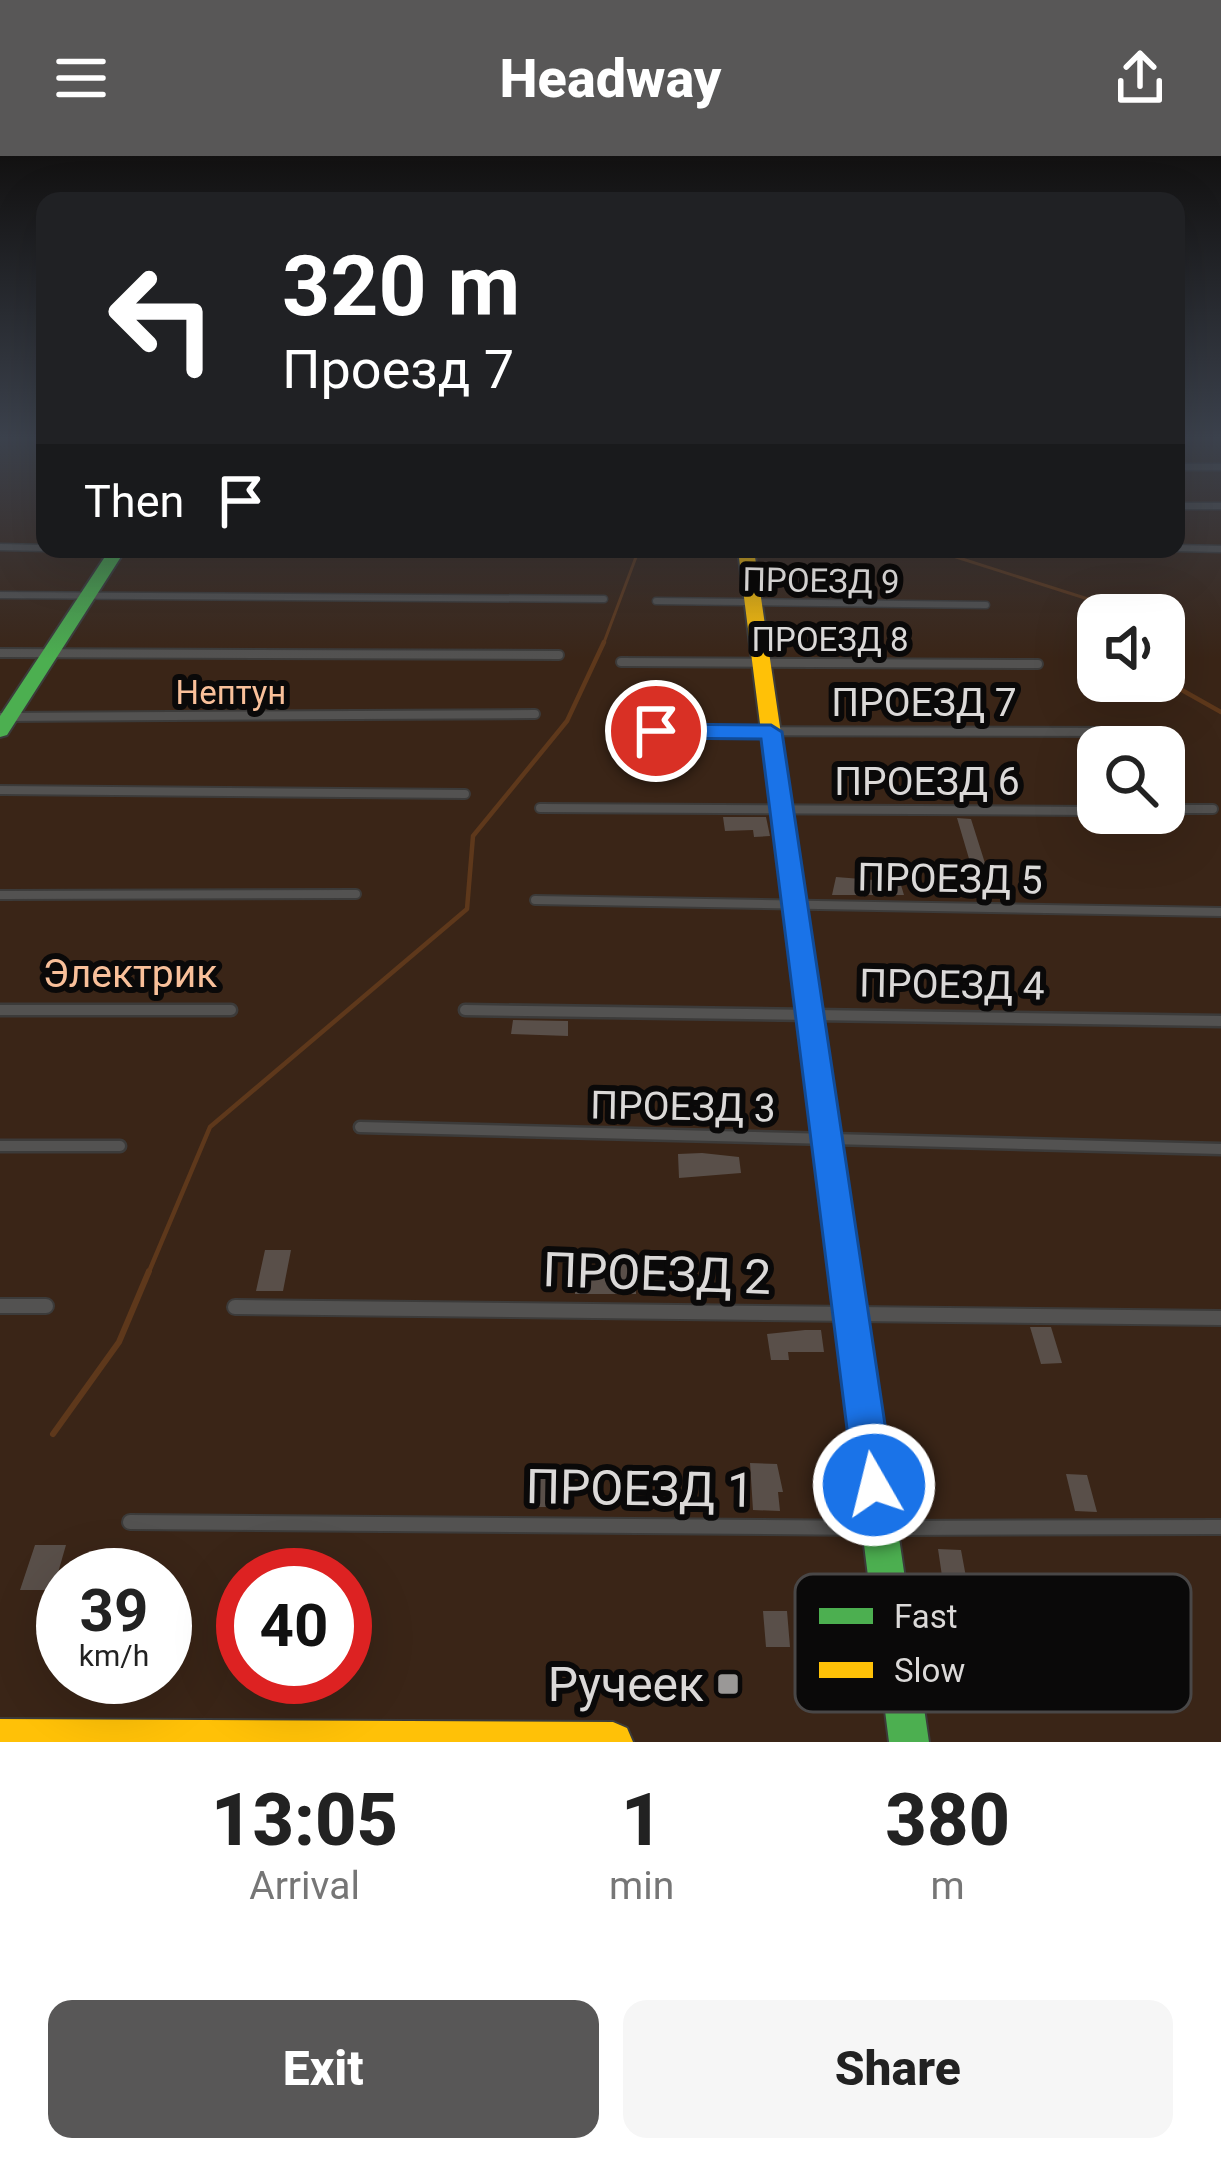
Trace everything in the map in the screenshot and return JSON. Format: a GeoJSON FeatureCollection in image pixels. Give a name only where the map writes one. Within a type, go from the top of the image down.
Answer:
{"type":"FeatureCollection","features":[{"type":"Feature","properties":{"kind":"street"},"geometry":{"type":"LineString","coordinates":[[3,722],[112,558]]}},
{"type":"Feature","properties":{"kind":"street"},"geometry":{"type":"LineString","coordinates":[[747,558],[886,1574]]}},
{"type":"Feature","properties":{"kind":"street"},"geometry":{"type":"LineString","coordinates":[[905,1712],[909,1742]]}},
{"type":"Feature","properties":{"kind":"street"},"geometry":{"type":"LineString","coordinates":[[0,1739],[614,1742]]}},
{"type":"Feature","properties":{"kind":"lane"},"geometry":{"type":"LineString","coordinates":[[0,548],[36,548]]}},
{"type":"Feature","properties":{"kind":"lane"},"geometry":{"type":"LineString","coordinates":[[1185,548],[1221,549]]}},
{"type":"Feature","properties":{"kind":"lane"},"geometry":{"type":"LineString","coordinates":[[0,595],[604,599]]}},
{"type":"Feature","properties":{"kind":"lane","name":"ПРОЕЗД 9"},"geometry":{"type":"LineString","coordinates":[[656,601],[986,605]]}},
{"type":"Feature","properties":{"kind":"lane"},"geometry":{"type":"LineString","coordinates":[[0,653],[559,655]]}},
{"type":"Feature","properties":{"kind":"lane","name":"ПРОЕЗД 8"},"geometry":{"type":"LineString","coordinates":[[621,662],[1038,664]]}},
{"type":"Feature","properties":{"kind":"lane"},"geometry":{"type":"LineString","coordinates":[[3,722],[536,714]]}},
{"type":"Feature","properties":{"kind":"lane","name":"ПРОЕЗД 7"},"geometry":{"type":"LineString","coordinates":[[618,731],[1077,732]]}},
{"type":"Feature","properties":{"kind":"lane"},"geometry":{"type":"LineString","coordinates":[[0,790],[465,794]]}},
{"type":"Feature","properties":{"kind":"lane","name":"ПРОЕЗД 6"},"geometry":{"type":"LineString","coordinates":[[540,808],[1077,811]]}},
{"type":"Feature","properties":{"kind":"lane"},"geometry":{"type":"LineString","coordinates":[[1185,809],[1213,808]]}},
{"type":"Feature","properties":{"kind":"lane"},"geometry":{"type":"LineString","coordinates":[[0,895],[356,894]]}},
{"type":"Feature","properties":{"kind":"lane","name":"ПРОЕЗД 5"},"geometry":{"type":"LineString","coordinates":[[535,901],[1221,912]]}},
{"type":"Feature","properties":{"kind":"lane"},"geometry":{"type":"LineString","coordinates":[[0,1010],[231,1010]]}},
{"type":"Feature","properties":{"kind":"lane","name":"ПРОЕЗД 4"},"geometry":{"type":"LineString","coordinates":[[465,1010],[1221,1022]]}},
{"type":"Feature","properties":{"kind":"lane","name":"ПРОЕЗД 3"},"geometry":{"type":"LineString","coordinates":[[360,1127],[1221,1149]]}},
{"type":"Feature","properties":{"kind":"lane"},"geometry":{"type":"LineString","coordinates":[[0,1146],[120,1146]]}},
{"type":"Feature","properties":{"kind":"lane"},"geometry":{"type":"LineString","coordinates":[[0,1306],[46,1306]]}},
{"type":"Feature","properties":{"kind":"lane","name":"ПРОЕЗД 2"},"geometry":{"type":"LineString","coordinates":[[235,1307],[1221,1318]]}},
{"type":"Feature","properties":{"kind":"lane","name":"ПРОЕЗД 1"},"geometry":{"type":"LineString","coordinates":[[130,1522],[310,1518],[707,1531],[1221,1527]]}},
{"type":"Feature","properties":{"kind":"green space"},"geometry":{"type":"Polygon","coordinates":[[[0,511],[36,511],[36,558],[1185,558],[1185,511],[1221,511],[1221,1742],[0,1742],[0,511]]]}},
{"type":"Feature","properties":{"kind":"building"},"geometry":{"type":"Polygon","coordinates":[[[723,817],[766,817],[770,836],[754,837],[753,830],[725,831],[723,817]]]}},
{"type":"Feature","properties":{"kind":"building"},"geometry":{"type":"Polygon","coordinates":[[[957,818],[971,819],[990,879],[975,879],[957,818]]]}},
{"type":"Feature","properties":{"kind":"building"},"geometry":{"type":"Polygon","coordinates":[[[836,877],[900,882],[904,895],[832,895],[836,877]]]}},
{"type":"Feature","properties":{"kind":"building"},"geometry":{"type":"Polygon","coordinates":[[[513,1020],[568,1021],[568,1036],[511,1034],[513,1020]]]}},
{"type":"Feature","properties":{"kind":"building"},"geometry":{"type":"Polygon","coordinates":[[[678,1154],[739,1157],[741,1173],[679,1178],[678,1154]]]}},
{"type":"Feature","properties":{"kind":"building"},"geometry":{"type":"Polygon","coordinates":[[[265,1250],[291,1250],[283,1291],[256,1291],[265,1250]]]}},
{"type":"Feature","properties":{"kind":"building"},"geometry":{"type":"Polygon","coordinates":[[[612,1258],[635,1258],[636,1294],[575,1294],[575,1269],[612,1268],[612,1258]]]}},
{"type":"Feature","properties":{"kind":"building"},"geometry":{"type":"Polygon","coordinates":[[[1030,1327],[1051,1327],[1062,1363],[1041,1364],[1030,1327]]]}},
{"type":"Feature","properties":{"kind":"building"},"geometry":{"type":"Polygon","coordinates":[[[821,1330],[824,1352],[788,1352],[789,1360],[771,1360],[767,1334],[821,1330]]]}},
{"type":"Feature","properties":{"kind":"building"},"geometry":{"type":"Polygon","coordinates":[[[750,1463],[777,1464],[783,1492],[778,1492],[780,1511],[753,1510],[750,1463]]]}},
{"type":"Feature","properties":{"kind":"building"},"geometry":{"type":"Polygon","coordinates":[[[533,1472],[554,1472],[553,1507],[531,1507],[533,1472]]]}},
{"type":"Feature","properties":{"kind":"building"},"geometry":{"type":"Polygon","coordinates":[[[1066,1474],[1087,1475],[1097,1512],[1075,1511],[1066,1474]]]}},
{"type":"Feature","properties":{"kind":"building"},"geometry":{"type":"Polygon","coordinates":[[[35,1545],[66,1545],[36,1548],[36,1590],[20,1590],[35,1545]]]}},
{"type":"Feature","properties":{"kind":"building"},"geometry":{"type":"Polygon","coordinates":[[[938,1549],[961,1550],[965,1574],[942,1574],[938,1549]]]}},
{"type":"Feature","properties":{"kind":"building"},"geometry":{"type":"Polygon","coordinates":[[[763,1611],[787,1611],[790,1647],[766,1647],[763,1611]]]}},
{"type":"Feature","properties":{"kind":"waterway"},"geometry":{"type":"LineString","coordinates":[[603,645],[636,558]]}},
{"type":"Feature","properties":{"kind":"waterway"},"geometry":{"type":"LineString","coordinates":[[959,558],[1077,595]]}},
{"type":"Feature","properties":{"kind":"waterway"},"geometry":{"type":"LineString","coordinates":[[148,1274],[210,1127],[467,909],[473,836],[567,721],[604,642]]}},
{"type":"Feature","properties":{"kind":"waterway"},"geometry":{"type":"LineString","coordinates":[[1185,692],[1221,712]]}},
{"type":"Feature","properties":{"kind":"waterway"},"geometry":{"type":"LineString","coordinates":[[53,1434],[119,1342],[149,1271]]}},
{"type":"Feature","properties":{"kind":"traffic: fast"},"geometry":{"type":"LineString","coordinates":[[0,731],[112,558]]}},
{"type":"Feature","properties":{"kind":"traffic: fast"},"geometry":{"type":"LineString","coordinates":[[855,1347],[886,1574]]}},
{"type":"Feature","properties":{"kind":"traffic: fast"},"geometry":{"type":"LineString","coordinates":[[905,1712],[909,1742]]}},
{"type":"Feature","properties":{"kind":"traffic: slow"},"geometry":{"type":"LineString","coordinates":[[747,558],[855,1347]]}},
{"type":"Feature","properties":{"kind":"traffic: slow"},"geometry":{"type":"LineString","coordinates":[[0,1739],[613,1742]]}},
{"type":"Feature","properties":{"kind":"place","name":"Ручеек"},"geometry":{"type":"Point","coordinates":[728,1684]}},
{"type":"Feature","properties":{"kind":"route"},"geometry":{"type":"LineString","coordinates":[[656,731],[771,732],[874,1485]]}},
{"type":"Feature","properties":{"kind":"park label","name":"Нептун"},"geometry":{"type":"Point","coordinates":[231,692]}},
{"type":"Feature","properties":{"kind":"park label","name":"Электрик"},"geometry":{"type":"Point","coordinates":[130,973]}}]}
